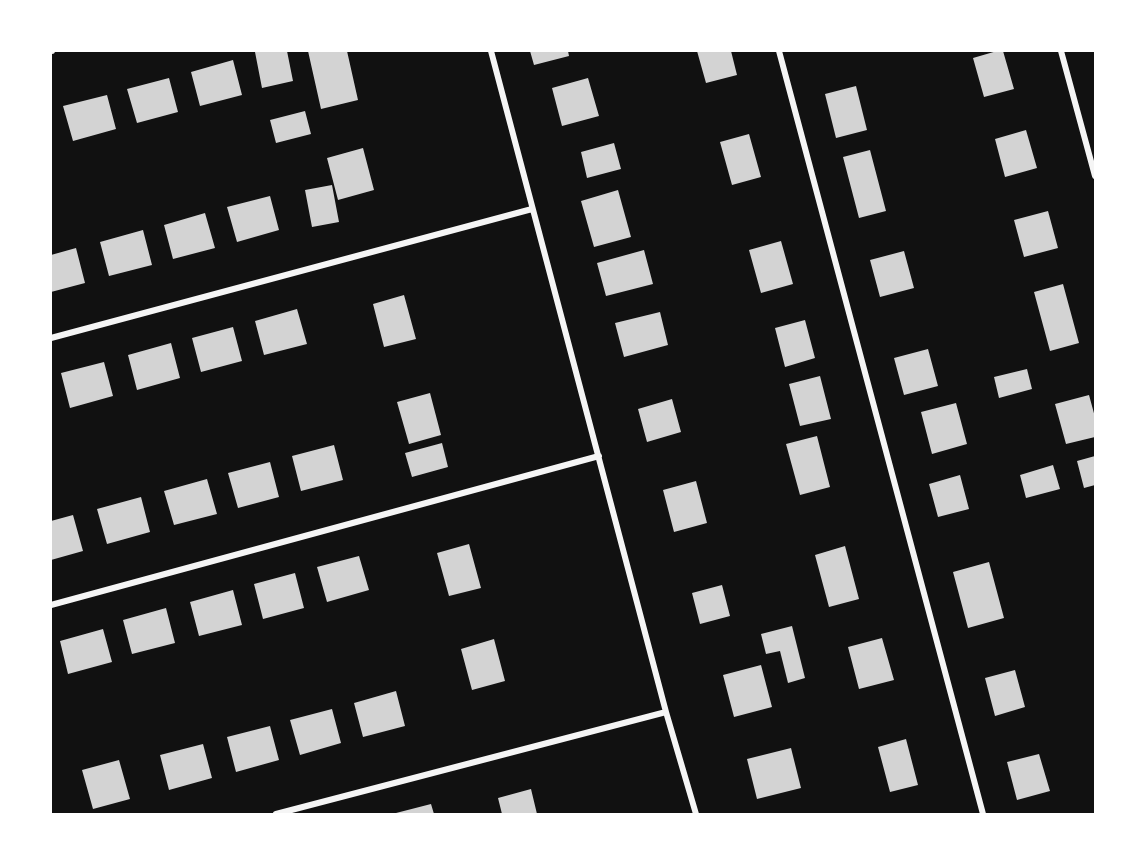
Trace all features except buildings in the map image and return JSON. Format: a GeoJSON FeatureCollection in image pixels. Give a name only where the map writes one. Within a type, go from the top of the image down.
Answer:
{"type":"FeatureCollection","features":[{"type":"Feature","properties":{"kind":"street"},"geometry":{"type":"LineString","coordinates":[[491,51],[666,712],[696,814]]}},
{"type":"Feature","properties":{"kind":"street"},"geometry":{"type":"LineString","coordinates":[[779,51],[983,814]]}},
{"type":"Feature","properties":{"kind":"street"},"geometry":{"type":"LineString","coordinates":[[1061,51],[1095,176]]}},
{"type":"Feature","properties":{"kind":"street"},"geometry":{"type":"LineString","coordinates":[[51,338],[532,209]]}},
{"type":"Feature","properties":{"kind":"street"},"geometry":{"type":"LineString","coordinates":[[51,605],[599,456]]}},
{"type":"Feature","properties":{"kind":"street"},"geometry":{"type":"LineString","coordinates":[[276,814],[666,712]]}}]}
